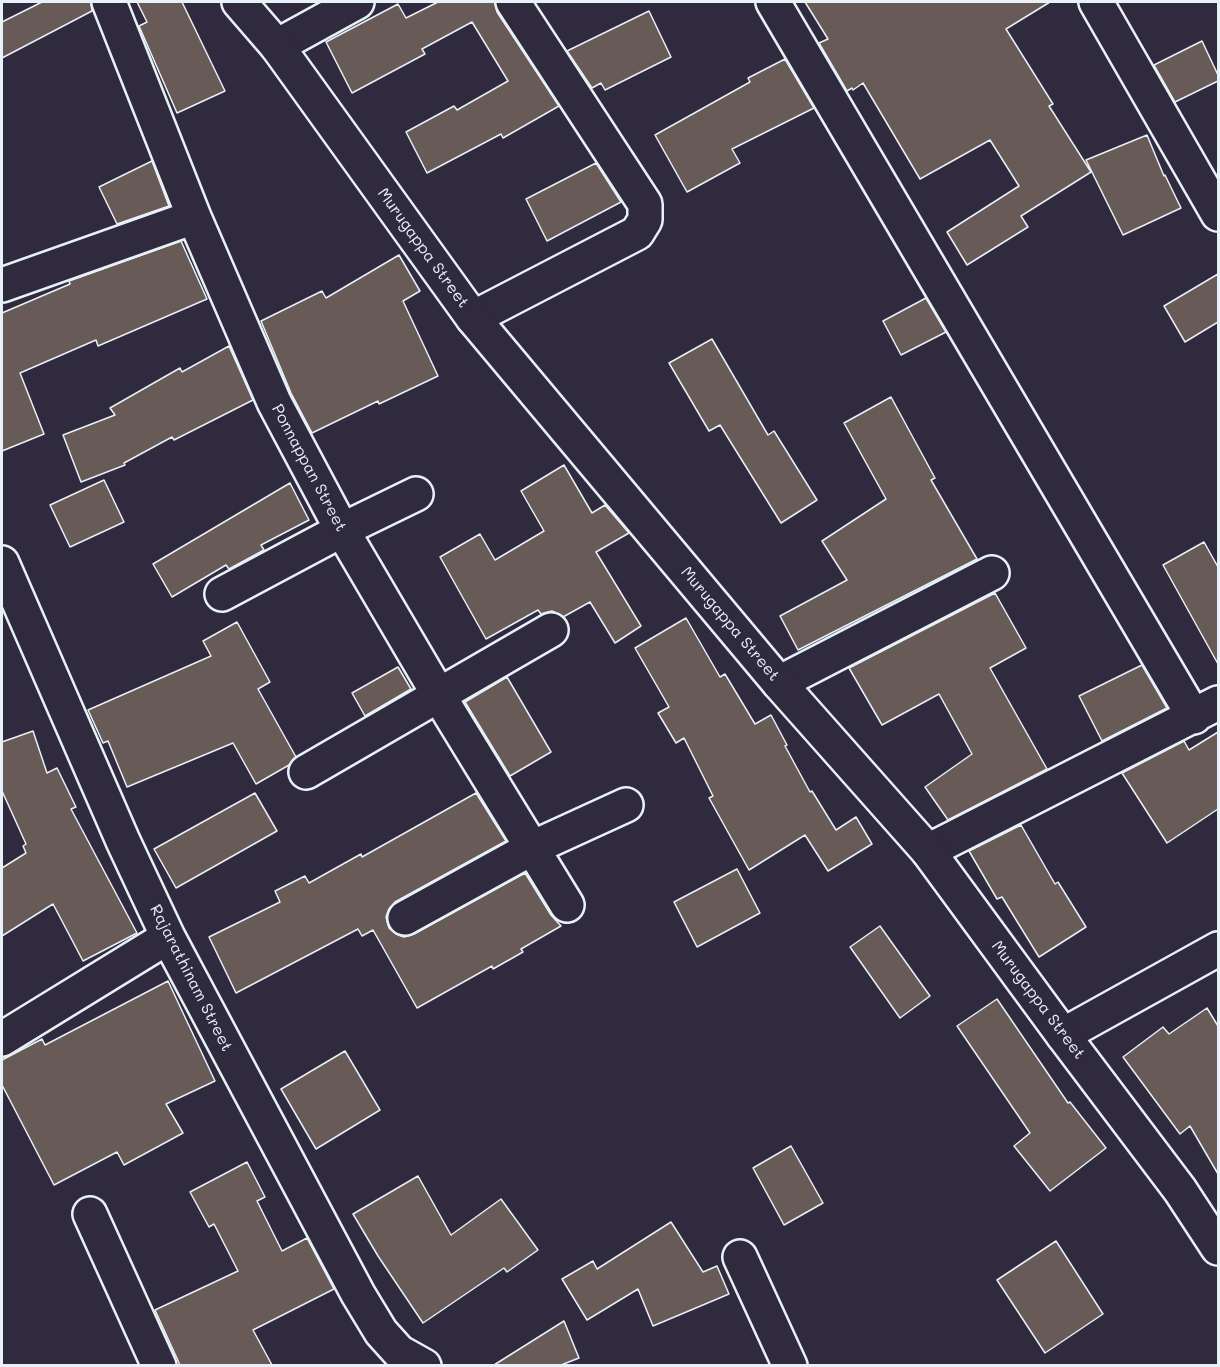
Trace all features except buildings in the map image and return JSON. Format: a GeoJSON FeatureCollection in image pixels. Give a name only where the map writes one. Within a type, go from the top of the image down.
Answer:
{"type":"FeatureCollection","features":[{"type":"Feature","properties":{"kind":"street","name":"Ponnappan Street"},"geometry":{"type":"LineString","coordinates":[[109,2],[194,217],[274,402],[342,530],[438,695],[567,905]]}},
{"type":"Feature","properties":{"kind":"street","name":"Murugappa Street"},"geometry":{"type":"LineString","coordinates":[[239,2],[277,46],[473,318],[779,683],[928,851],[1180,1190],[1218,1248]]}},
{"type":"Feature","properties":{"kind":"street"},"geometry":{"type":"LineString","coordinates":[[277,46],[357,2]]}},
{"type":"Feature","properties":{"kind":"street"},"geometry":{"type":"LineString","coordinates":[[473,318],[637,233],[645,220],[645,204],[513,2]]}},
{"type":"Feature","properties":{"kind":"street"},"geometry":{"type":"LineString","coordinates":[[773,2],[1206,710],[928,851]]}},
{"type":"Feature","properties":{"kind":"street"},"geometry":{"type":"LineString","coordinates":[[1096,2],[1218,213]]}},
{"type":"Feature","properties":{"kind":"street"},"geometry":{"type":"LineString","coordinates":[[2,285],[194,217]]}},
{"type":"Feature","properties":{"kind":"street"},"geometry":{"type":"LineString","coordinates":[[222,594],[342,530],[416,494]]}},
{"type":"Feature","properties":{"kind":"street","name":"Rajarathinam Street"},"geometry":{"type":"LineString","coordinates":[[2,563],[123,841],[168,937],[358,1294],[381,1332],[393,1346],[399,1352],[424,1365]]}},
{"type":"Feature","properties":{"kind":"street"},"geometry":{"type":"LineString","coordinates":[[779,683],[992,573]]}},
{"type":"Feature","properties":{"kind":"street"},"geometry":{"type":"LineString","coordinates":[[306,772],[551,630]]}},
{"type":"Feature","properties":{"kind":"street"},"geometry":{"type":"LineString","coordinates":[[405,918],[532,848],[626,805]]}},
{"type":"Feature","properties":{"kind":"street"},"geometry":{"type":"LineString","coordinates":[[2,1040],[168,937]]}},
{"type":"Feature","properties":{"kind":"street"},"geometry":{"type":"LineString","coordinates":[[1063,1035],[1218,949]]}},
{"type":"Feature","properties":{"kind":"street"},"geometry":{"type":"LineString","coordinates":[[90,1214],[159,1365]]}},
{"type":"Feature","properties":{"kind":"street"},"geometry":{"type":"LineString","coordinates":[[740,1257],[790,1365]]}}]}
